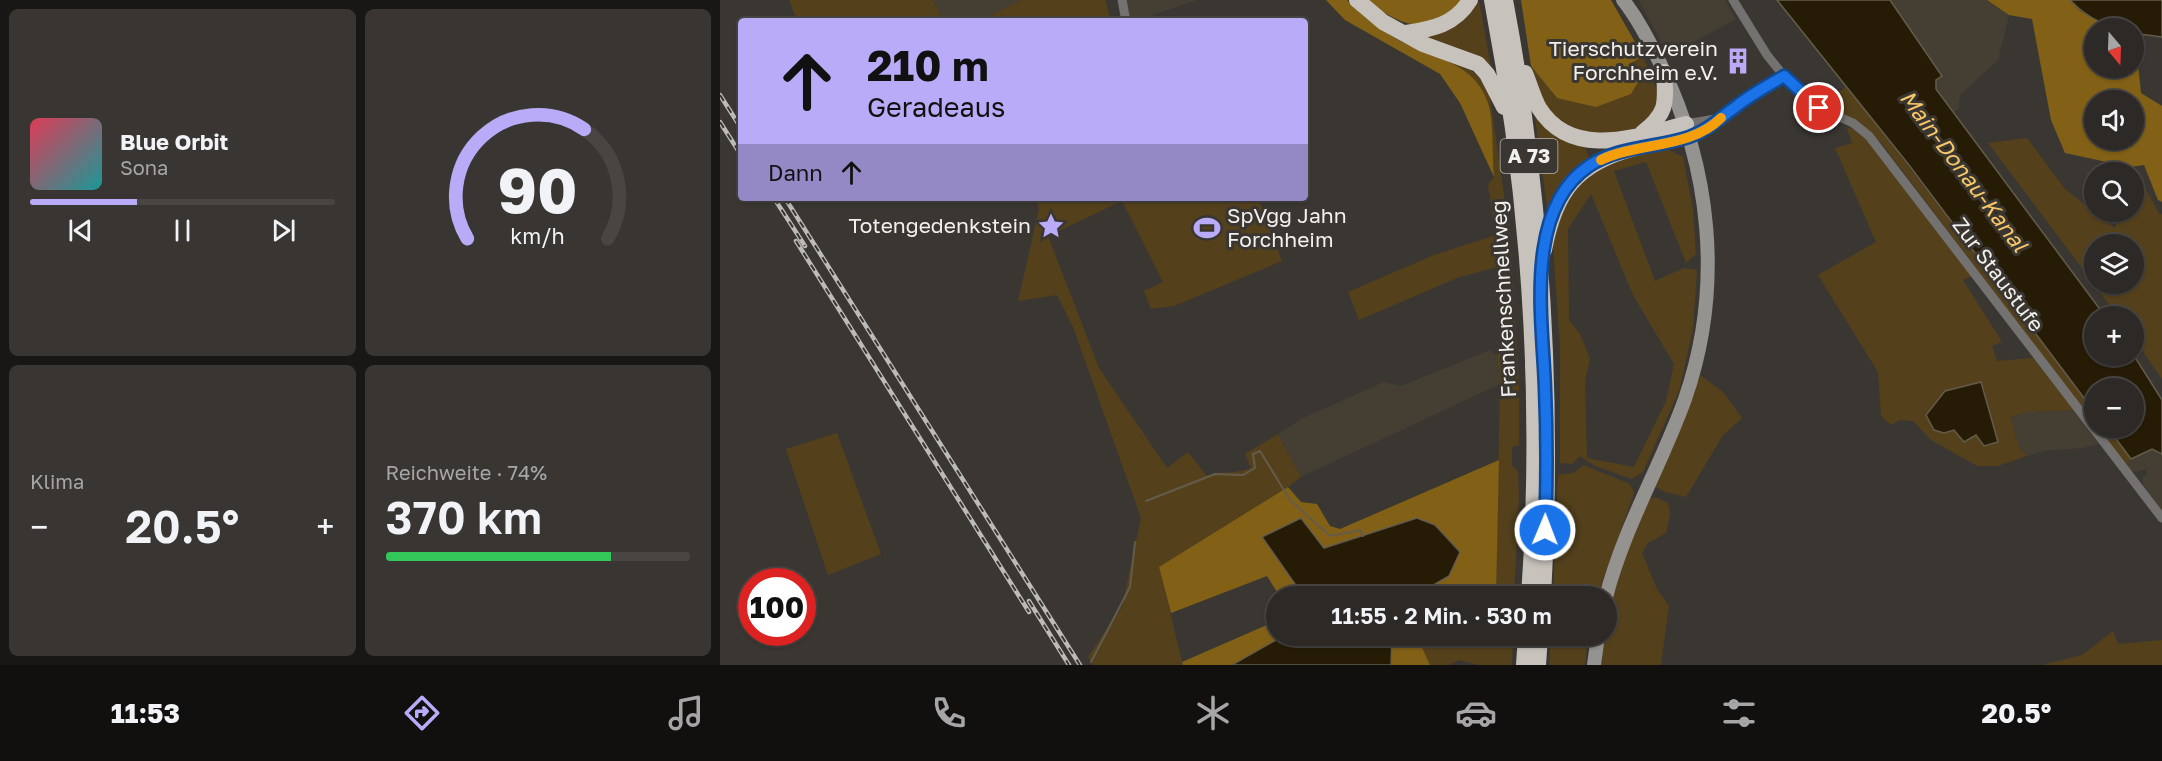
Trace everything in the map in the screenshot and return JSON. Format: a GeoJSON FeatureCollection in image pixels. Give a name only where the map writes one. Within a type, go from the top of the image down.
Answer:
{"type":"FeatureCollection","features":[{"type":"Feature","properties":{"kind":"highway"},"geometry":{"type":"LineString","coordinates":[[1357,0],[1383,22],[1423,44],[1478,64],[1495,87],[1514,134]]}},
{"type":"Feature","properties":{"kind":"highway"},"geometry":{"type":"LineString","coordinates":[[1406,33],[1443,25],[1459,14],[1470,0]]}},
{"type":"Feature","properties":{"kind":"highway","name":"Frankenschnellweg"},"geometry":{"type":"LineString","coordinates":[[1492,0],[1514,134],[1524,236],[1534,455],[1529,586]]}},
{"type":"Feature","properties":{"kind":"highway","name":"Frankenschnellweg"},"geometry":{"type":"LineString","coordinates":[[1505,0],[1526,131],[1539,275],[1547,457],[1543,586]]}},
{"type":"Feature","properties":{"kind":"highway"},"geometry":{"type":"LineString","coordinates":[[1512,39],[1533,95],[1549,119],[1573,135],[1586,139],[1615,142],[1688,130]]}},
{"type":"Feature","properties":{"kind":"highway"},"geometry":{"type":"LineString","coordinates":[[1636,137],[1657,122],[1664,111],[1666,100],[1664,72]]}},
{"type":"Feature","properties":{"kind":"highway"},"geometry":{"type":"LineString","coordinates":[[1539,275],[1552,213],[1561,195],[1581,173],[1608,156],[1688,130]]}},
{"type":"Feature","properties":{"kind":"highway"},"geometry":{"type":"LineString","coordinates":[[1524,665],[1525,646]]}},
{"type":"Feature","properties":{"kind":"highway"},"geometry":{"type":"LineString","coordinates":[[1538,665],[1539,646]]}},
{"type":"Feature","properties":{"kind":"main road"},"geometry":{"type":"LineString","coordinates":[[1610,586],[1633,516],[1684,399],[1703,328],[1707,269],[1706,216],[1702,186],[1688,130],[1646,36],[1623,0]]}},
{"type":"Feature","properties":{"kind":"main road"},"geometry":{"type":"LineString","coordinates":[[1594,665],[1597,646]]}},
{"type":"Feature","properties":{"kind":"street"},"geometry":{"type":"LineString","coordinates":[[1122,0],[1125,18]]}},
{"type":"Feature","properties":{"kind":"street","name":"Zur Staustufe"},"geometry":{"type":"LineString","coordinates":[[1733,0],[1767,55],[1784,76],[1819,108],[1853,123],[1869,136],[2162,518]]}},
{"type":"Feature","properties":{"kind":"street"},"geometry":{"type":"LineString","coordinates":[[1688,130],[1721,118],[1784,76]]}},
{"type":"Feature","properties":{"kind":"shaded area"},"geometry":{"type":"Polygon","coordinates":[[[789,0],[933,0],[942,18],[796,18],[789,0]]]}},
{"type":"Feature","properties":{"kind":"shaded area"},"geometry":{"type":"Polygon","coordinates":[[[933,0],[1021,0],[985,18],[942,18],[933,0]]]}},
{"type":"Feature","properties":{"kind":"shaded area"},"geometry":{"type":"Polygon","coordinates":[[[1021,0],[1105,0],[1110,18],[985,18],[1021,0]]]}},
{"type":"Feature","properties":{"kind":"shaded area"},"geometry":{"type":"Polygon","coordinates":[[[1126,0],[1197,0],[1144,18],[1130,18],[1126,0]]]}},
{"type":"Feature","properties":{"kind":"shaded area"},"geometry":{"type":"Polygon","coordinates":[[[1326,0],[1347,0],[1395,38],[1464,70],[1474,79],[1482,90],[1490,110],[1494,177],[1460,103],[1440,74],[1345,20],[1326,0]]]}},
{"type":"Feature","properties":{"kind":"shaded area"},"geometry":{"type":"Polygon","coordinates":[[[1367,0],[1464,0],[1441,19],[1418,25],[1391,17],[1367,0]]]}},
{"type":"Feature","properties":{"kind":"shaded area"},"geometry":{"type":"Polygon","coordinates":[[[1521,0],[1611,0],[1643,56],[1631,63],[1638,82],[1631,94],[1596,107],[1557,98],[1531,66],[1521,0]]]}},
{"type":"Feature","properties":{"kind":"shaded area"},"geometry":{"type":"Polygon","coordinates":[[[1639,0],[1725,0],[1736,19],[1668,56],[1639,0]]]}},
{"type":"Feature","properties":{"kind":"shaded area"},"geometry":{"type":"Polygon","coordinates":[[[1890,0],[1987,0],[2009,15],[1998,60],[1960,95],[1959,108],[1954,112],[1936,89],[1936,80],[1941,76],[1890,0]]]}},
{"type":"Feature","properties":{"kind":"shaded area"},"geometry":{"type":"Polygon","coordinates":[[[1987,0],[2070,0],[2080,11],[2094,18],[2084,18],[2084,78],[2139,78],[2141,90],[2084,90],[2084,150],[2144,150],[2144,95],[2162,106],[2162,202],[2158,200],[2144,162],[2107,162],[2065,153],[2051,120],[2032,19],[2009,15],[1987,0]]]}},
{"type":"Feature","properties":{"kind":"shaded area"},"geometry":{"type":"Polygon","coordinates":[[[1479,1],[1492,73],[1420,35],[1468,13],[1479,1]]]}},
{"type":"Feature","properties":{"kind":"shaded area"},"geometry":{"type":"Polygon","coordinates":[[[1643,56],[1659,96],[1649,124],[1607,138],[1558,123],[1536,93],[1531,66],[1557,98],[1643,56]]]}},
{"type":"Feature","properties":{"kind":"shaded area"},"geometry":{"type":"Polygon","coordinates":[[[1445,58],[1471,70],[1489,91],[1509,216],[1519,385],[1519,445],[1512,447],[1512,466],[1518,471],[1519,499],[1515,586],[1496,586],[1500,384],[1497,356],[1500,349],[1497,267],[1457,278],[1359,320],[1348,292],[1434,255],[1496,235],[1488,185],[1494,177],[1445,58]]]}},
{"type":"Feature","properties":{"kind":"shaded area"},"geometry":{"type":"Polygon","coordinates":[[[1847,86],[2084,397],[2084,411],[1883,145],[1869,131],[1822,105],[1847,86]]]}},
{"type":"Feature","properties":{"kind":"shaded area"},"geometry":{"type":"Polygon","coordinates":[[[1534,110],[1583,144],[1591,161],[1548,214],[1534,110]]]}},
{"type":"Feature","properties":{"kind":"shaded area"},"geometry":{"type":"Polygon","coordinates":[[[1850,127],[1867,140],[1972,276],[1963,280],[2002,342],[1992,346],[1997,361],[2033,358],[2074,410],[2026,412],[2011,417],[2018,445],[2027,456],[1998,466],[1977,466],[1931,440],[1913,421],[1900,420],[1891,425],[1881,416],[1878,372],[1818,275],[1876,242],[1835,148],[1852,143],[1847,128],[1850,127]],[[1981,382],[1954,430],[1964,442],[1981,382]]]}},
{"type":"Feature","properties":{"kind":"shaded area"},"geometry":{"type":"Polygon","coordinates":[[[2027,138],[2065,189],[2084,204],[2084,222],[2107,222],[2115,228],[2117,222],[2144,222],[2144,185],[2159,214],[2162,214],[2162,379],[2144,353],[2144,306],[2110,306],[2101,294],[2144,294],[2144,234],[2084,234],[2084,271],[1988,143],[2027,138]]]}},
{"type":"Feature","properties":{"kind":"shaded area"},"geometry":{"type":"Polygon","coordinates":[[[1665,148],[1683,157],[1693,209],[1696,254],[1686,263],[1646,162],[1614,171],[1655,281],[1684,268],[1697,270],[1693,329],[1679,391],[1643,472],[1632,479],[1595,466],[1580,456],[1572,464],[1560,463],[1560,346],[1552,231],[1575,184],[1597,166],[1665,148]],[[1591,194],[1568,229],[1569,320],[1580,334],[1590,359],[1585,381],[1587,458],[1634,467],[1666,401],[1674,364],[1633,295],[1591,194]]]}},
{"type":"Feature","properties":{"kind":"shaded area"},"geometry":{"type":"Polygon","coordinates":[[[1037,201],[1122,201],[1048,236],[1099,368],[1167,468],[1188,452],[1207,476],[1246,470],[1251,468],[1245,454],[1278,434],[1301,477],[1276,496],[1159,567],[1183,665],[1093,665],[1088,657],[1122,607],[1141,518],[1073,327],[1057,295],[1018,301],[1039,209],[1037,201]]]}},
{"type":"Feature","properties":{"kind":"shaded area"},"geometry":{"type":"Polygon","coordinates":[[[1122,201],[1259,201],[1282,261],[1174,306],[1151,309],[1144,291],[1163,282],[1122,201]]]}},
{"type":"Feature","properties":{"kind":"shaded area"},"geometry":{"type":"Polygon","coordinates":[[[1490,350],[1497,356],[1500,384],[1301,477],[1278,434],[1301,419],[1384,382],[1401,386],[1490,350]]]}},
{"type":"Feature","properties":{"kind":"shaded area"},"geometry":{"type":"Polygon","coordinates":[[[1700,375],[1723,392],[1742,418],[1723,435],[1686,497],[1665,492],[1656,487],[1657,477],[1700,375]]]}},
{"type":"Feature","properties":{"kind":"shaded area"},"geometry":{"type":"Polygon","coordinates":[[[2074,410],[2084,424],[2084,438],[2095,438],[2099,444],[2083,448],[2043,451],[2027,456],[2018,445],[2011,417],[2026,412],[2074,410]]]}},
{"type":"Feature","properties":{"kind":"shaded area"},"geometry":{"type":"Polygon","coordinates":[[[837,433],[881,554],[828,575],[786,449],[837,433]]]}},
{"type":"Feature","properties":{"kind":"shaded area"},"geometry":{"type":"Polygon","coordinates":[[[2104,438],[2115,438],[2131,459],[2125,465],[2104,438]]]}},
{"type":"Feature","properties":{"kind":"shaded area"},"geometry":{"type":"Polygon","coordinates":[[[2152,449],[2162,454],[2162,514],[2143,490],[2143,476],[2147,475],[2147,469],[2134,472],[2125,465],[2138,453],[2152,449]]]}},
{"type":"Feature","properties":{"kind":"shaded area"},"geometry":{"type":"Polygon","coordinates":[[[1499,460],[1496,586],[1432,586],[1449,576],[1417,518],[1324,548],[1301,518],[1262,537],[1296,586],[1273,586],[1267,576],[1171,613],[1159,567],[1288,487],[1301,502],[1317,504],[1330,526],[1340,529],[1499,460]]]}},
{"type":"Feature","properties":{"kind":"shaded area"},"geometry":{"type":"Polygon","coordinates":[[[1583,465],[1630,484],[1634,493],[1601,586],[1553,586],[1558,475],[1573,473],[1583,465]]]}},
{"type":"Feature","properties":{"kind":"shaded area"},"geometry":{"type":"Polygon","coordinates":[[[1655,497],[1668,503],[1670,514],[1666,533],[1648,543],[1642,553],[1657,589],[1669,606],[1661,665],[1602,665],[1604,646],[1617,646],[1616,581],[1630,539],[1649,499],[1655,497]]]}},
{"type":"Feature","properties":{"kind":"shaded area"},"geometry":{"type":"Polygon","coordinates":[[[1266,625],[1266,646],[1232,665],[1183,665],[1182,662],[1266,625]]]}},
{"type":"Feature","properties":{"kind":"shaded area"},"geometry":{"type":"Polygon","coordinates":[[[2113,631],[2118,644],[2162,640],[2162,665],[2042,665],[2082,655],[2113,631]]]}},
{"type":"Feature","properties":{"kind":"shaded area"},"geometry":{"type":"Polygon","coordinates":[[[1392,646],[1421,646],[1430,665],[1391,665],[1392,646]]]}},
{"type":"Feature","properties":{"kind":"shaded area"},"geometry":{"type":"Polygon","coordinates":[[[1421,646],[1513,646],[1512,665],[1479,665],[1459,660],[1449,665],[1430,665],[1421,646]]]}},
{"type":"Feature","properties":{"kind":"shaded area"},"geometry":{"type":"Polygon","coordinates":[[[1550,646],[1587,646],[1585,665],[1549,665],[1550,646]]]}},
{"type":"Feature","properties":{"kind":"water","name":"Main-Donau-Kanal"},"geometry":{"type":"Polygon","coordinates":[[[1777,0],[1890,0],[1942,76],[1936,80],[1936,89],[2084,288],[2084,294],[2089,294],[2098,306],[2084,306],[2084,366],[2141,366],[2162,400],[2162,454],[2152,449],[2131,459],[2115,438],[2144,438],[2144,378],[2084,378],[2084,398],[1909,165],[1777,0]]]}},
{"type":"Feature","properties":{"kind":"water"},"geometry":{"type":"Polygon","coordinates":[[[2070,0],[2162,0],[2162,37],[2144,35],[2144,18],[2093,18],[2070,0]]]}},
{"type":"Feature","properties":{"kind":"water"},"geometry":{"type":"Polygon","coordinates":[[[1981,382],[1998,442],[1984,446],[1976,435],[1964,442],[1954,430],[1944,433],[1934,430],[1926,415],[1945,391],[1981,382]]]}},
{"type":"Feature","properties":{"kind":"water"},"geometry":{"type":"Polygon","coordinates":[[[1301,518],[1324,548],[1417,518],[1435,525],[1460,552],[1449,576],[1432,586],[1296,586],[1262,537],[1301,518]]]}},
{"type":"Feature","properties":{"kind":"water"},"geometry":{"type":"Polygon","coordinates":[[[1266,646],[1392,646],[1391,665],[1232,665],[1266,646]]]}},
{"type":"Feature","properties":{"kind":"waterway"},"geometry":{"type":"LineString","coordinates":[[1146,501],[1215,474],[1243,475],[1255,468],[1253,454],[1260,451],[1290,500],[1330,536],[1360,530],[1363,536]]}},
{"type":"Feature","properties":{"kind":"waterway"},"geometry":{"type":"LineString","coordinates":[[1091,662],[1130,587],[1135,542]]}},
{"type":"Feature","properties":{"kind":"railway"},"geometry":{"type":"LineString","coordinates":[[720,95],[738,123]]}},
{"type":"Feature","properties":{"kind":"railway"},"geometry":{"type":"LineString","coordinates":[[720,122],[738,150]]}},
{"type":"Feature","properties":{"kind":"railway"},"geometry":{"type":"LineString","coordinates":[[776,201],[805,246]]}},
{"type":"Feature","properties":{"kind":"railway"},"geometry":{"type":"LineString","coordinates":[[787,201],[1080,665]]}},
{"type":"Feature","properties":{"kind":"railway"},"geometry":{"type":"LineString","coordinates":[[796,241],[1029,612]]}},
{"type":"Feature","properties":{"kind":"railway"},"geometry":{"type":"LineString","coordinates":[[1029,601],[1069,665]]}},
{"type":"Feature","properties":{"kind":"slow traffic"},"geometry":{"type":"LineString","coordinates":[[1601,160],[1634,148],[1671,142],[1689,136],[1712,127],[1721,118]]}},
{"type":"Feature","properties":{"kind":"place","name":"Tierschutzverein Forchheim e.V."},"geometry":{"type":"Point","coordinates":[1738,61]}},
{"type":"Feature","properties":{"kind":"place","name":"Totengedenkstein"},"geometry":{"type":"Point","coordinates":[1051,226]}},
{"type":"Feature","properties":{"kind":"place","name":"SpVgg Jahn Forchheim"},"geometry":{"type":"Point","coordinates":[1207,228]}},
{"type":"Feature","properties":{"kind":"route"},"geometry":{"type":"LineString","coordinates":[[1545,530],[1547,457],[1539,275],[1552,213],[1561,195],[1588,166],[1608,156],[1634,148],[1671,142],[1712,127],[1739,104],[1784,76],[1803,96],[1819,108]]}}]}
